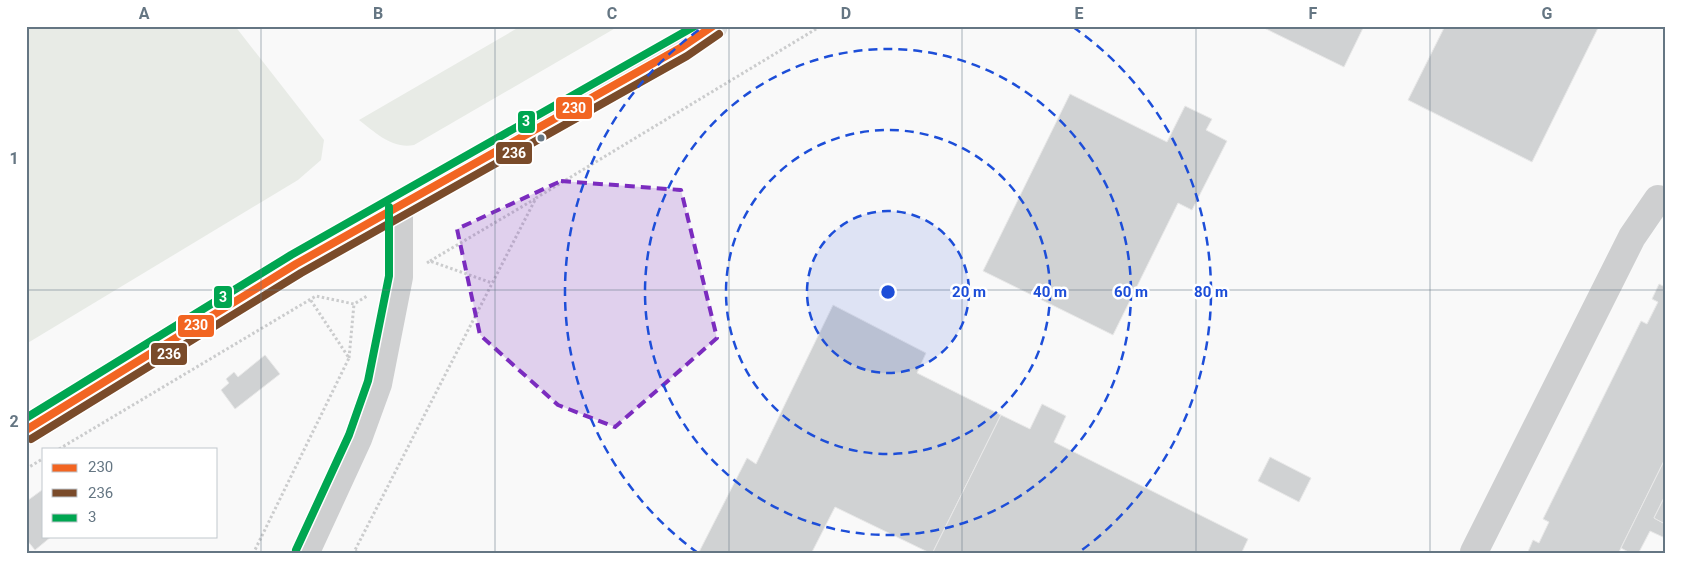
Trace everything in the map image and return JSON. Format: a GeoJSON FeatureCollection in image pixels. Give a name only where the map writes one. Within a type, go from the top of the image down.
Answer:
{"type":"FeatureCollection","features":[{"type":"Feature","properties":{"kind":"main road"},"geometry":{"type":"LineString","coordinates":[[26,430],[296,264],[399,208],[682,46],[713,26]]}},
{"type":"Feature","properties":{"kind":"street"},"geometry":{"type":"LineString","coordinates":[[1474,552],[1632,237],[1658,198],[1665,201]]}},
{"type":"Feature","properties":{"kind":"street"},"geometry":{"type":"LineString","coordinates":[[304,554],[358,439],[378,384],[399,277],[399,208]]}},
{"type":"Feature","properties":{"kind":"path"},"geometry":{"type":"LineString","coordinates":[[61,448],[316,296],[354,304],[536,198],[821,26]]}},
{"type":"Feature","properties":{"kind":"path"},"geometry":{"type":"LineString","coordinates":[[360,554],[354,552],[536,198]]}},
{"type":"Feature","properties":{"kind":"path"},"geometry":{"type":"LineString","coordinates":[[430,261],[492,283]]}},
{"type":"Feature","properties":{"kind":"path"},"geometry":{"type":"LineString","coordinates":[[310,299],[348,358]]}},
{"type":"Feature","properties":{"kind":"path"},"geometry":{"type":"LineString","coordinates":[[253,554],[348,358],[354,304]]}},
{"type":"Feature","properties":{"kind":"path"},"geometry":{"type":"LineString","coordinates":[[26,468],[42,459]]}},
{"type":"Feature","properties":{"kind":"highlighted area"},"geometry":{"type":"Polygon","coordinates":[[[561,181],[681,190],[717,338],[615,427],[558,405],[480,335],[457,229],[561,181]]]}},
{"type":"Feature","properties":{"kind":"shaded area"},"geometry":{"type":"Polygon","coordinates":[[[26,26],[235,26],[324,140],[321,160],[298,180],[26,344],[26,26]]]}},
{"type":"Feature","properties":{"kind":"shaded area"},"geometry":{"type":"Polygon","coordinates":[[[521,26],[619,26],[414,145],[406,146],[391,142],[378,135],[359,120],[521,26]]]}},
{"type":"Feature","properties":{"kind":"building"},"geometry":{"type":"Polygon","coordinates":[[[1260,26],[1364,26],[1344,67],[1260,26]]]}},
{"type":"Feature","properties":{"kind":"building"},"geometry":{"type":"Polygon","coordinates":[[[1445,26],[1599,26],[1532,162],[1408,100],[1445,26]]]}},
{"type":"Feature","properties":{"kind":"building"},"geometry":{"type":"Polygon","coordinates":[[[1070,94],[1167,142],[1185,106],[1212,119],[1206,130],[1227,141],[1192,210],[1178,203],[1113,335],[983,271],[1070,94]]]}},
{"type":"Feature","properties":{"kind":"building"},"geometry":{"type":"Polygon","coordinates":[[[1659,284],[1665,287],[1665,459],[1618,554],[1527,554],[1533,540],[1539,543],[1549,522],[1543,519],[1641,321],[1647,324],[1658,302],[1652,299],[1659,284]]]}},
{"type":"Feature","properties":{"kind":"building"},"geometry":{"type":"Polygon","coordinates":[[[833,305],[926,353],[917,373],[1001,415],[932,554],[835,507],[811,554],[698,554],[747,458],[756,464],[833,305]]]}},
{"type":"Feature","properties":{"kind":"building"},"geometry":{"type":"Polygon","coordinates":[[[265,355],[280,374],[235,409],[221,390],[229,383],[226,379],[234,372],[238,377],[265,355]]]}},
{"type":"Feature","properties":{"kind":"building"},"geometry":{"type":"Polygon","coordinates":[[[1042,404],[1066,416],[1054,442],[1248,539],[1241,554],[932,554],[1001,415],[1030,429],[1042,404]]]}},
{"type":"Feature","properties":{"kind":"building"},"geometry":{"type":"Polygon","coordinates":[[[1270,457],[1311,478],[1299,502],[1258,481],[1270,457]]]}},
{"type":"Feature","properties":{"kind":"building"},"geometry":{"type":"Polygon","coordinates":[[[1665,459],[1665,496],[1654,518],[1665,524],[1665,538],[1650,531],[1638,554],[1632,554],[1621,548],[1665,459]]]}},
{"type":"Feature","properties":{"kind":"building"},"geometry":{"type":"Polygon","coordinates":[[[42,490],[42,538],[50,538],[35,550],[26,539],[27,501],[42,490]]]}},
{"type":"Feature","properties":{"kind":"building"},"geometry":{"type":"Polygon","coordinates":[[[1665,496],[1665,524],[1654,518],[1665,496]]]}},
{"type":"Feature","properties":{"kind":"transit line","name":"3"},"geometry":{"type":"LineString","coordinates":[[26,418],[291,255],[695,26]]}},
{"type":"Feature","properties":{"kind":"transit line","name":"230"},"geometry":{"type":"LineString","coordinates":[[26,430],[296,264],[682,47],[713,26]]}},
{"type":"Feature","properties":{"kind":"transit line","name":"236"},"geometry":{"type":"LineString","coordinates":[[31,439],[301,273],[687,56],[719,34]]}},
{"type":"Feature","properties":{"kind":"transit line","name":"3"},"geometry":{"type":"LineString","coordinates":[[296,550],[349,435],[368,381],[389,276],[389,207]]}}]}
